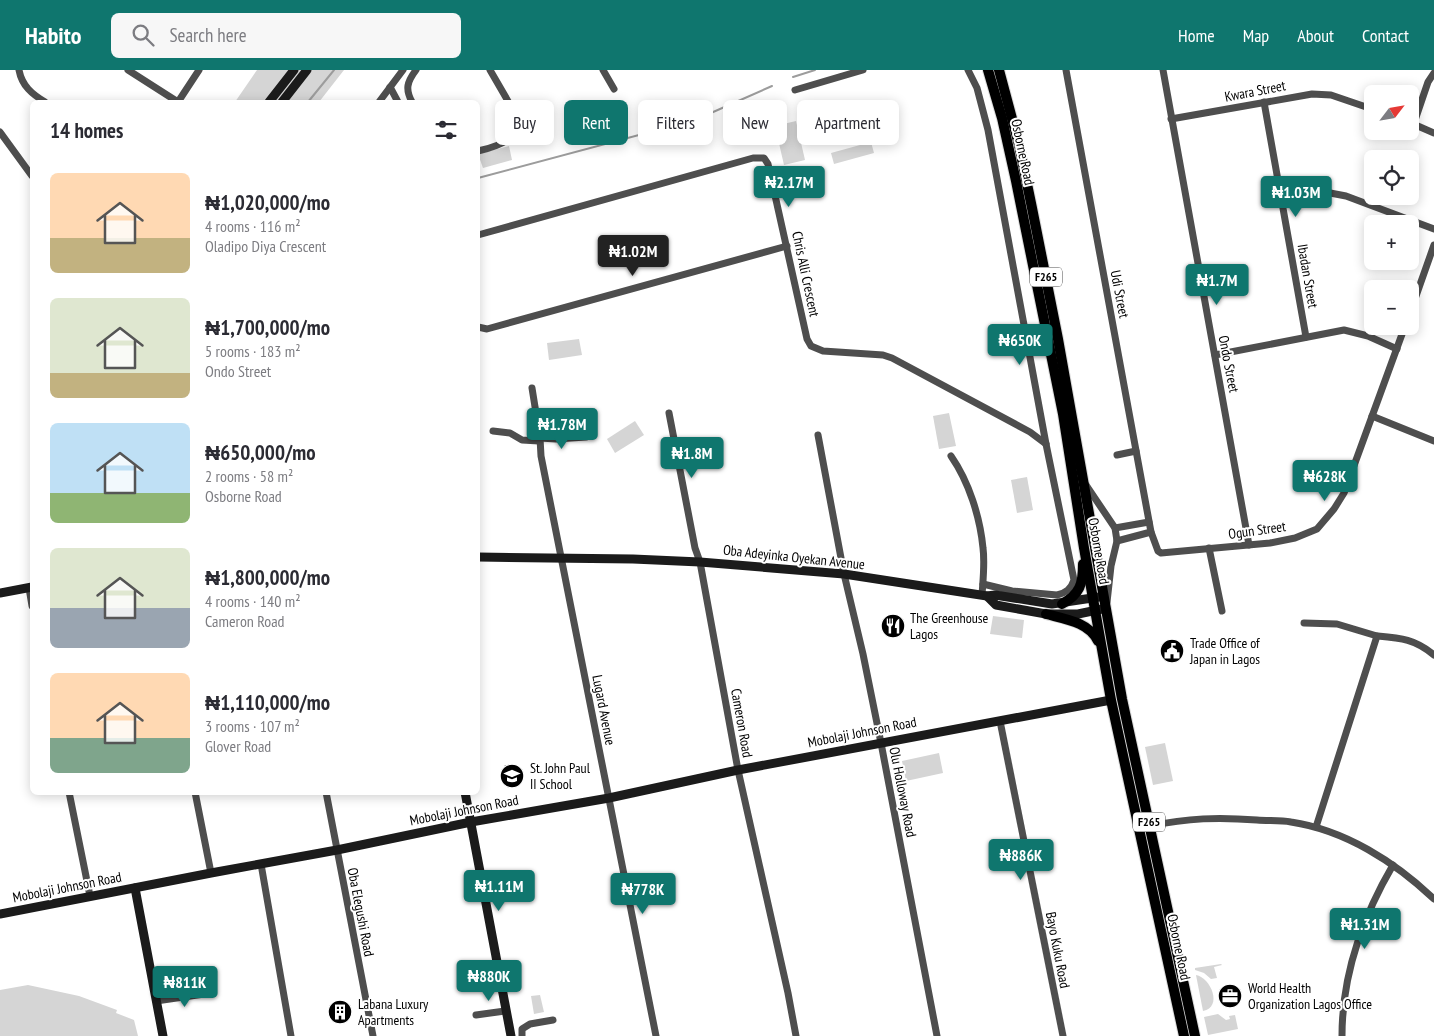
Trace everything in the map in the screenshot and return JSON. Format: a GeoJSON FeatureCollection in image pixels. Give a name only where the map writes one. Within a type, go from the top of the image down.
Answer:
{"type":"FeatureCollection","features":[{"type":"Feature","properties":{"kind":"main road"},"geometry":{"type":"LineString","coordinates":[[271,100],[294,70]]}},
{"type":"Feature","properties":{"kind":"main road"},"geometry":{"type":"LineString","coordinates":[[284,100],[307,70]]}},
{"type":"Feature","properties":{"kind":"main road","name":"Osborne Road"},"geometry":{"type":"LineString","coordinates":[[988,70],[1002,118],[1012,163],[1063,414],[1100,645],[1184,1036]]}},
{"type":"Feature","properties":{"kind":"main road","name":"Osborne Road"},"geometry":{"type":"LineString","coordinates":[[999,70],[1019,145],[1032,208],[1085,485],[1122,699],[1195,1036]]}},
{"type":"Feature","properties":{"kind":"main road"},"geometry":{"type":"LineString","coordinates":[[1062,604],[1072,598],[1078,590],[1082,579],[1084,548]]}},
{"type":"Feature","properties":{"kind":"main road","name":"Oba Adeyinka Oyekan Avenue"},"geometry":{"type":"LineString","coordinates":[[480,557],[632,558],[700,562],[844,574],[985,596],[995,595],[1052,604],[1062,604],[1104,596]]}},
{"type":"Feature","properties":{"kind":"main road"},"geometry":{"type":"LineString","coordinates":[[0,593],[30,587]]}},
{"type":"Feature","properties":{"kind":"main road"},"geometry":{"type":"LineString","coordinates":[[985,596],[996,605],[1046,614],[1080,624],[1095,634],[1100,645]]}},
{"type":"Feature","properties":{"kind":"main road"},"geometry":{"type":"LineString","coordinates":[[1046,614],[1078,614],[1107,608]]}},
{"type":"Feature","properties":{"kind":"main road","name":"Mobolaji Johnson Road"},"geometry":{"type":"LineString","coordinates":[[0,914],[337,850],[471,822],[609,798],[738,770],[1111,700]]}},
{"type":"Feature","properties":{"kind":"main road"},"geometry":{"type":"LineString","coordinates":[[466,795],[511,1036]]}},
{"type":"Feature","properties":{"kind":"main road"},"geometry":{"type":"LineString","coordinates":[[135,888],[163,1036]]}},
{"type":"Feature","properties":{"kind":"street"},"geometry":{"type":"LineString","coordinates":[[19,70],[20,79],[26,87],[42,100]]}},
{"type":"Feature","properties":{"kind":"street"},"geometry":{"type":"LineString","coordinates":[[128,70],[175,100]]}},
{"type":"Feature","properties":{"kind":"street"},"geometry":{"type":"LineString","coordinates":[[179,100],[199,70]]}},
{"type":"Feature","properties":{"kind":"street"},"geometry":{"type":"LineString","coordinates":[[380,100],[403,70]]}},
{"type":"Feature","properties":{"kind":"street"},"geometry":{"type":"LineString","coordinates":[[411,100],[406,87],[416,70]]}},
{"type":"Feature","properties":{"kind":"street"},"geometry":{"type":"LineString","coordinates":[[480,150],[497,145],[520,127],[516,115],[490,70]]}},
{"type":"Feature","properties":{"kind":"street"},"geometry":{"type":"LineString","coordinates":[[603,70],[614,89]]}},
{"type":"Feature","properties":{"kind":"street"},"geometry":{"type":"LineString","coordinates":[[795,90],[863,70]]}},
{"type":"Feature","properties":{"kind":"street"},"geometry":{"type":"LineString","coordinates":[[968,70],[977,88],[988,130],[1046,444],[1074,576],[1072,584],[1064,593],[1057,595],[1012,591],[982,584]]}},
{"type":"Feature","properties":{"kind":"street","name":"Udi Street"},"geometry":{"type":"LineString","coordinates":[[1066,70],[1150,522]]}},
{"type":"Feature","properties":{"kind":"street","name":"Ondo Street"},"geometry":{"type":"LineString","coordinates":[[1163,70],[1249,545]]}},
{"type":"Feature","properties":{"kind":"street"},"geometry":{"type":"LineString","coordinates":[[1419,105],[1428,82],[1434,73]]}},
{"type":"Feature","properties":{"kind":"street"},"geometry":{"type":"LineString","coordinates":[[390,87],[397,100]]}},
{"type":"Feature","properties":{"kind":"street","name":"Kwara Street"},"geometry":{"type":"LineString","coordinates":[[1171,120],[1300,95],[1331,95],[1364,106]]}},
{"type":"Feature","properties":{"kind":"street","name":"Ibadan Street"},"geometry":{"type":"LineString","coordinates":[[1264,102],[1306,337]]}},
{"type":"Feature","properties":{"kind":"street"},"geometry":{"type":"LineString","coordinates":[[1419,126],[1434,132]]}},
{"type":"Feature","properties":{"kind":"street"},"geometry":{"type":"LineString","coordinates":[[0,132],[30,173]]}},
{"type":"Feature","properties":{"kind":"street","name":"Chris Alli Crescent"},"geometry":{"type":"LineString","coordinates":[[480,234],[762,157],[766,159],[768,164],[807,339],[811,346],[823,351],[883,355],[892,358],[1030,432],[1046,444]]}},
{"type":"Feature","properties":{"kind":"street"},"geometry":{"type":"LineString","coordinates":[[1280,190],[1325,192],[1346,196],[1434,229]]}},
{"type":"Feature","properties":{"kind":"street"},"geometry":{"type":"LineString","coordinates":[[1419,288],[1434,245]]}},
{"type":"Feature","properties":{"kind":"street"},"geometry":{"type":"LineString","coordinates":[[480,327],[487,329],[787,246]]}},
{"type":"Feature","properties":{"kind":"street"},"geometry":{"type":"LineString","coordinates":[[1215,355],[1344,330],[1368,336],[1397,349]]}},
{"type":"Feature","properties":{"kind":"street","name":"Ogun Street"},"geometry":{"type":"LineString","coordinates":[[1150,522],[1151,532],[1161,553],[1249,545],[1295,538],[1317,529],[1334,509],[1344,492],[1402,335]]}},
{"type":"Feature","properties":{"kind":"street","name":"Lugard Avenue"},"geometry":{"type":"LineString","coordinates":[[532,388],[562,559],[656,1036]]}},
{"type":"Feature","properties":{"kind":"street","name":"Cameron Road"},"geometry":{"type":"LineString","coordinates":[[669,413],[700,562],[738,770],[796,1036]]}},
{"type":"Feature","properties":{"kind":"street"},"geometry":{"type":"LineString","coordinates":[[1372,416],[1434,440]]}},
{"type":"Feature","properties":{"kind":"street"},"geometry":{"type":"LineString","coordinates":[[493,432],[510,433],[522,440],[586,437]]}},
{"type":"Feature","properties":{"kind":"street","name":"Olu Holloway Road"},"geometry":{"type":"LineString","coordinates":[[818,435],[844,574],[863,654],[937,1036]]}},
{"type":"Feature","properties":{"kind":"street"},"geometry":{"type":"LineString","coordinates":[[1116,455],[1136,451]]}},
{"type":"Feature","properties":{"kind":"street"},"geometry":{"type":"LineString","coordinates":[[951,456],[966,482],[975,510],[983,548],[982,584],[985,596]]}},
{"type":"Feature","properties":{"kind":"street"},"geometry":{"type":"LineString","coordinates":[[1085,485],[1115,528],[1117,541],[1111,566],[1107,608]]}},
{"type":"Feature","properties":{"kind":"street"},"geometry":{"type":"LineString","coordinates":[[1115,528],[1150,522]]}},
{"type":"Feature","properties":{"kind":"street"},"geometry":{"type":"LineString","coordinates":[[1117,541],[1151,532]]}},
{"type":"Feature","properties":{"kind":"street"},"geometry":{"type":"LineString","coordinates":[[1209,548],[1222,611]]}},
{"type":"Feature","properties":{"kind":"street"},"geometry":{"type":"LineString","coordinates":[[1304,623],[1337,624],[1377,636],[1416,642],[1434,656]]}},
{"type":"Feature","properties":{"kind":"street"},"geometry":{"type":"LineString","coordinates":[[1316,827],[1377,636]]}},
{"type":"Feature","properties":{"kind":"street","name":"Bayo Kuku Road"},"geometry":{"type":"LineString","coordinates":[[1000,721],[1063,1036]]}},
{"type":"Feature","properties":{"kind":"street"},"geometry":{"type":"LineString","coordinates":[[70,795],[90,896]]}},
{"type":"Feature","properties":{"kind":"street"},"geometry":{"type":"LineString","coordinates":[[196,795],[210,873]]}},
{"type":"Feature","properties":{"kind":"street","name":"Oba Elegushi Road"},"geometry":{"type":"LineString","coordinates":[[327,795],[373,1036]]}},
{"type":"Feature","properties":{"kind":"street"},"geometry":{"type":"LineString","coordinates":[[1150,826],[1172,821],[1216,817],[1290,822],[1316,827],[1346,838],[1374,853],[1417,882],[1434,898]]}},
{"type":"Feature","properties":{"kind":"street"},"geometry":{"type":"LineString","coordinates":[[261,864],[291,1036]]}},
{"type":"Feature","properties":{"kind":"street"},"geometry":{"type":"LineString","coordinates":[[1342,1036],[1344,998],[1352,958],[1369,910],[1393,865]]}},
{"type":"Feature","properties":{"kind":"street"},"geometry":{"type":"LineString","coordinates":[[156,1001],[211,993]]}},
{"type":"Feature","properties":{"kind":"street"},"geometry":{"type":"LineString","coordinates":[[476,1015],[505,1011]]}},
{"type":"Feature","properties":{"kind":"street"},"geometry":{"type":"LineString","coordinates":[[522,1036],[522,1029],[530,1024],[553,1020]]}},
{"type":"Feature","properties":{"kind":"shaded area"},"geometry":{"type":"Polygon","coordinates":[[[257,70],[344,70],[321,100],[236,100],[257,70]]]}},
{"type":"Feature","properties":{"kind":"shaded area"},"geometry":{"type":"Polygon","coordinates":[[[796,121],[797,145],[802,145],[805,160],[784,165],[779,145],[787,145],[787,123],[796,121]]]}},
{"type":"Feature","properties":{"kind":"shaded area"},"geometry":{"type":"Polygon","coordinates":[[[860,145],[872,145],[874,153],[834,164],[831,153],[860,145]]]}},
{"type":"Feature","properties":{"kind":"shaded area"},"geometry":{"type":"Polygon","coordinates":[[[509,146],[512,160],[483,168],[480,153],[509,146]]]}},
{"type":"Feature","properties":{"kind":"shaded area"},"geometry":{"type":"Polygon","coordinates":[[[579,339],[582,355],[549,360],[547,343],[579,339]]]}},
{"type":"Feature","properties":{"kind":"shaded area"},"geometry":{"type":"Polygon","coordinates":[[[949,413],[956,446],[939,449],[933,416],[949,413]]]}},
{"type":"Feature","properties":{"kind":"shaded area"},"geometry":{"type":"Polygon","coordinates":[[[635,421],[644,435],[615,453],[607,439],[635,421]]]}},
{"type":"Feature","properties":{"kind":"shaded area"},"geometry":{"type":"Polygon","coordinates":[[[1027,477],[1033,510],[1017,513],[1011,480],[1027,477]]]}},
{"type":"Feature","properties":{"kind":"shaded area"},"geometry":{"type":"Polygon","coordinates":[[[993,616],[1024,620],[1022,638],[990,634],[993,616]]]}},
{"type":"Feature","properties":{"kind":"shaded area"},"geometry":{"type":"Polygon","coordinates":[[[1165,743],[1173,781],[1153,785],[1145,747],[1165,743]]]}},
{"type":"Feature","properties":{"kind":"shaded area"},"geometry":{"type":"Polygon","coordinates":[[[939,753],[943,773],[906,781],[902,761],[939,753]]]}},
{"type":"Feature","properties":{"kind":"shaded area"},"geometry":{"type":"Polygon","coordinates":[[[1221,964],[1214,967],[1217,978],[1211,979],[1204,973],[1195,970],[1195,968],[1221,964]]]}},
{"type":"Feature","properties":{"kind":"shaded area"},"geometry":{"type":"Polygon","coordinates":[[[1196,975],[1206,981],[1213,993],[1214,999],[1212,1004],[1203,1011],[1196,975]]]}},
{"type":"Feature","properties":{"kind":"shaded area"},"geometry":{"type":"Polygon","coordinates":[[[28,985],[79,996],[117,1010],[116,1013],[134,1020],[138,1036],[0,1036],[0,990],[28,985]]]}},
{"type":"Feature","properties":{"kind":"shaded area"},"geometry":{"type":"Polygon","coordinates":[[[540,995],[544,1012],[534,1014],[531,996],[540,995]]]}},
{"type":"Feature","properties":{"kind":"shaded area"},"geometry":{"type":"Polygon","coordinates":[[[1218,1014],[1226,1020],[1230,1019],[1229,1016],[1235,1015],[1238,1029],[1208,1035],[1204,1017],[1218,1014]]]}},
{"type":"Feature","properties":{"kind":"waterway"},"geometry":{"type":"LineString","coordinates":[[310,100],[334,70]]}},
{"type":"Feature","properties":{"kind":"waterway"},"geometry":{"type":"LineString","coordinates":[[793,77],[815,70]]}},
{"type":"Feature","properties":{"kind":"waterway"},"geometry":{"type":"LineString","coordinates":[[480,177],[695,120],[772,86]]}},
{"type":"Feature","properties":{"kind":"place","name":"The Greenhouse Lagos"},"geometry":{"type":"Point","coordinates":[893,626]}},
{"type":"Feature","properties":{"kind":"place","name":"Trade Office of Japan in Lagos"},"geometry":{"type":"Point","coordinates":[1172,651]}},
{"type":"Feature","properties":{"kind":"place","name":"St. John Paul II School"},"geometry":{"type":"Point","coordinates":[512,776]}},
{"type":"Feature","properties":{"kind":"place","name":"World Health Organization Lagos Office"},"geometry":{"type":"Point","coordinates":[1230,996]}},
{"type":"Feature","properties":{"kind":"place","name":"Labana Luxury Apartments"},"geometry":{"type":"Point","coordinates":[340,1012]}}]}
